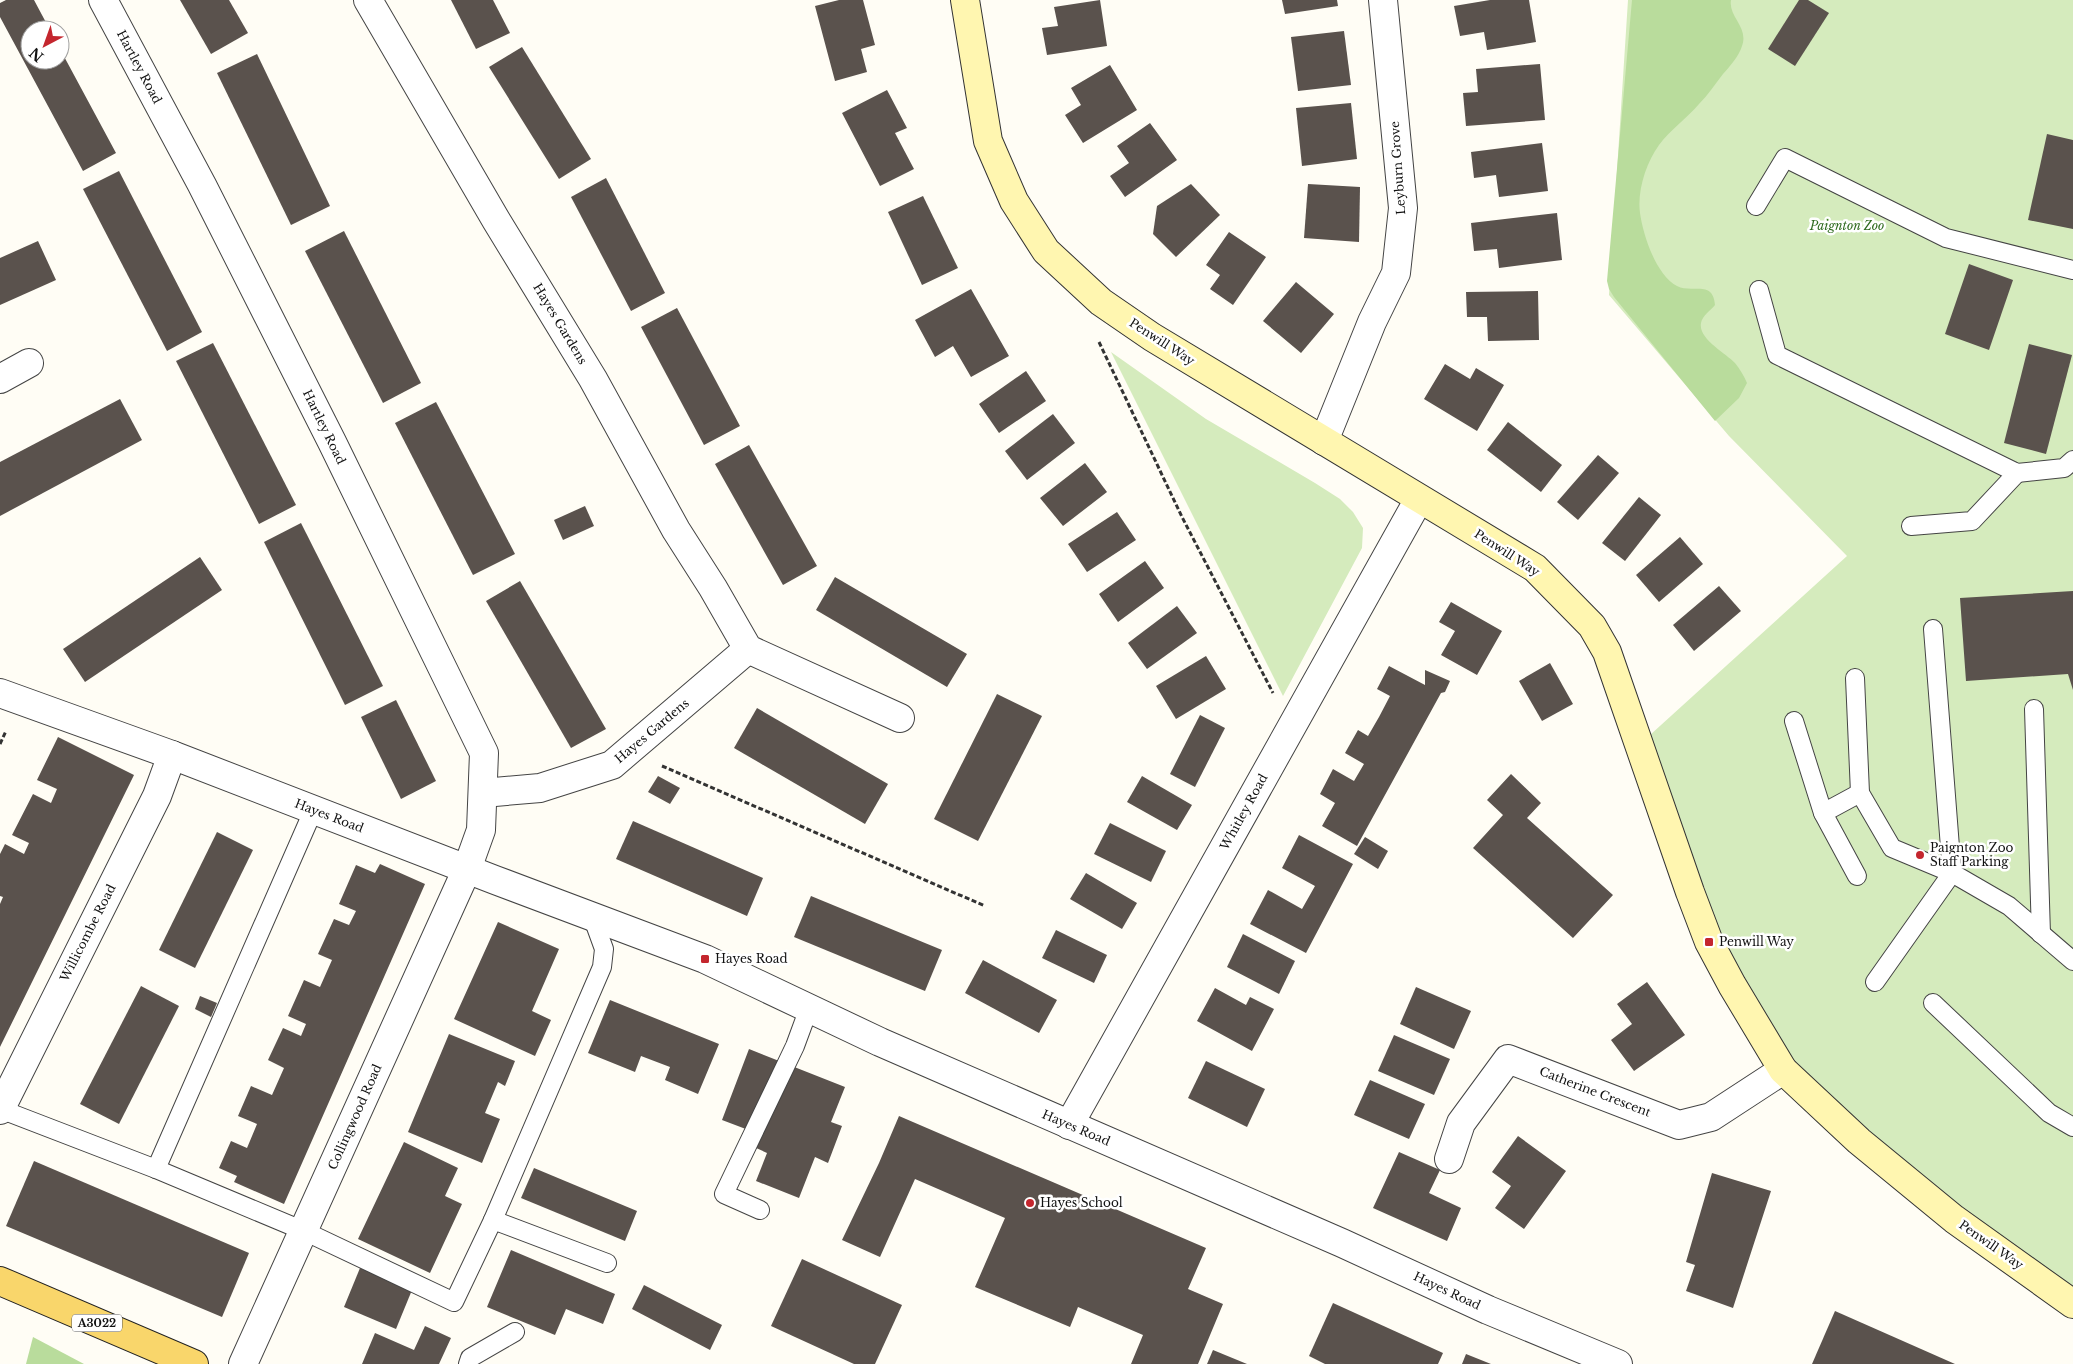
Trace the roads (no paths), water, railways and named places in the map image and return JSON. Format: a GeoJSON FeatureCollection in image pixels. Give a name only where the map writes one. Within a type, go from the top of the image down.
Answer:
{"type":"FeatureCollection","features":[{"type":"Feature","properties":{"kind":"main road","name":"A3022"},"geometry":{"type":"LineString","coordinates":[[0,1281],[194,1364]]}},
{"type":"Feature","properties":{"kind":"street","name":"Hartley Road"},"geometry":{"type":"LineString","coordinates":[[103,0],[202,185],[327,433],[484,754],[480,830],[467,869]]}},
{"type":"Feature","properties":{"kind":"street","name":"Hayes Gardens"},"geometry":{"type":"LineString","coordinates":[[368,0],[496,220],[593,379],[676,530],[713,588],[748,649],[612,765],[540,788],[483,793]]}},
{"type":"Feature","properties":{"kind":"street","name":"Penwill Way"},"geometry":{"type":"LineString","coordinates":[[965,0],[988,140],[1014,201],[1046,251],[1101,302],[1152,337],[1534,568],[1592,626],[1607,652],[1709,942],[1732,985],[1784,1070],[1859,1141],[1954,1219],[2073,1304]]}},
{"type":"Feature","properties":{"kind":"street","name":"Leyburn Grove"},"geometry":{"type":"LineString","coordinates":[[1324,441],[1372,322],[1396,273],[1402,208],[1383,0]]}},
{"type":"Feature","properties":{"kind":"street"},"geometry":{"type":"LineString","coordinates":[[0,378],[29,362]]}},
{"type":"Feature","properties":{"kind":"street","name":"Whitley Road"},"geometry":{"type":"LineString","coordinates":[[1069,1125],[1419,499]]}},
{"type":"Feature","properties":{"kind":"street"},"geometry":{"type":"LineString","coordinates":[[748,649],[900,718]]}},
{"type":"Feature","properties":{"kind":"street","name":"Hayes Road"},"geometry":{"type":"LineString","coordinates":[[0,693],[172,755],[706,959],[880,1042],[1342,1243],[1488,1310],[1618,1364]]}},
{"type":"Feature","properties":{"kind":"street","name":"Willicombe Road"},"geometry":{"type":"LineString","coordinates":[[0,1110],[157,796],[172,755]]}},
{"type":"Feature","properties":{"kind":"street","name":"Collingwood Road"},"geometry":{"type":"LineString","coordinates":[[243,1364],[467,869]]}},
{"type":"Feature","properties":{"kind":"street","name":"Catherine Crescent"},"geometry":{"type":"LineString","coordinates":[[1449,1159],[1461,1123],[1508,1059],[1679,1125],[1711,1118],[1784,1070]]}},
{"type":"Feature","properties":{"kind":"lane"},"geometry":{"type":"LineString","coordinates":[[1756,206],[1785,158],[1946,238],[2073,270]]}},
{"type":"Feature","properties":{"kind":"lane"},"geometry":{"type":"LineString","coordinates":[[1759,290],[1777,355],[2017,473],[2064,468],[2073,460]]}},
{"type":"Feature","properties":{"kind":"lane"},"geometry":{"type":"LineString","coordinates":[[1911,526],[1972,521],[2017,473]]}},
{"type":"Feature","properties":{"kind":"lane"},"geometry":{"type":"LineString","coordinates":[[1875,982],[1952,873],[1933,629]]}},
{"type":"Feature","properties":{"kind":"lane"},"geometry":{"type":"LineString","coordinates":[[1855,678],[1860,793],[1892,848],[1952,873],[2009,906],[2073,961]]}},
{"type":"Feature","properties":{"kind":"lane"},"geometry":{"type":"LineString","coordinates":[[2034,709],[2041,934]]}},
{"type":"Feature","properties":{"kind":"lane"},"geometry":{"type":"LineString","coordinates":[[1794,721],[1822,813],[1856,876]]}},
{"type":"Feature","properties":{"kind":"lane"},"geometry":{"type":"LineString","coordinates":[[1822,813],[1860,793]]}},
{"type":"Feature","properties":{"kind":"lane"},"geometry":{"type":"LineString","coordinates":[[156,1170],[313,810]]}},
{"type":"Feature","properties":{"kind":"lane"},"geometry":{"type":"LineString","coordinates":[[0,1110],[156,1170],[304,1231],[454,1302],[493,1220],[602,966],[604,949],[592,916]]}},
{"type":"Feature","properties":{"kind":"lane"},"geometry":{"type":"LineString","coordinates":[[1933,1003],[2049,1114],[2073,1127]]}},
{"type":"Feature","properties":{"kind":"lane"},"geometry":{"type":"LineString","coordinates":[[760,1210],[724,1194],[795,1046],[809,1008]]}},
{"type":"Feature","properties":{"kind":"lane"},"geometry":{"type":"LineString","coordinates":[[493,1220],[607,1263]]}},
{"type":"Feature","properties":{"kind":"lane"},"geometry":{"type":"LineString","coordinates":[[468,1364],[470,1358],[516,1332]]}},
{"type":"Feature","properties":{"kind":"place","name":"Paignton Zoo Staff Parking"},"geometry":{"type":"Point","coordinates":[1920,855]}},
{"type":"Feature","properties":{"kind":"place","name":"Penwill Way"},"geometry":{"type":"Point","coordinates":[1709,942]}},
{"type":"Feature","properties":{"kind":"place","name":"Hayes Road"},"geometry":{"type":"Point","coordinates":[705,959]}},
{"type":"Feature","properties":{"kind":"place","name":"Hayes School"},"geometry":{"type":"Point","coordinates":[1030,1203]}},
{"type":"Feature","properties":{"kind":"park label","name":"Paignton Zoo"},"geometry":{"type":"Point","coordinates":[1847,226]}}]}
